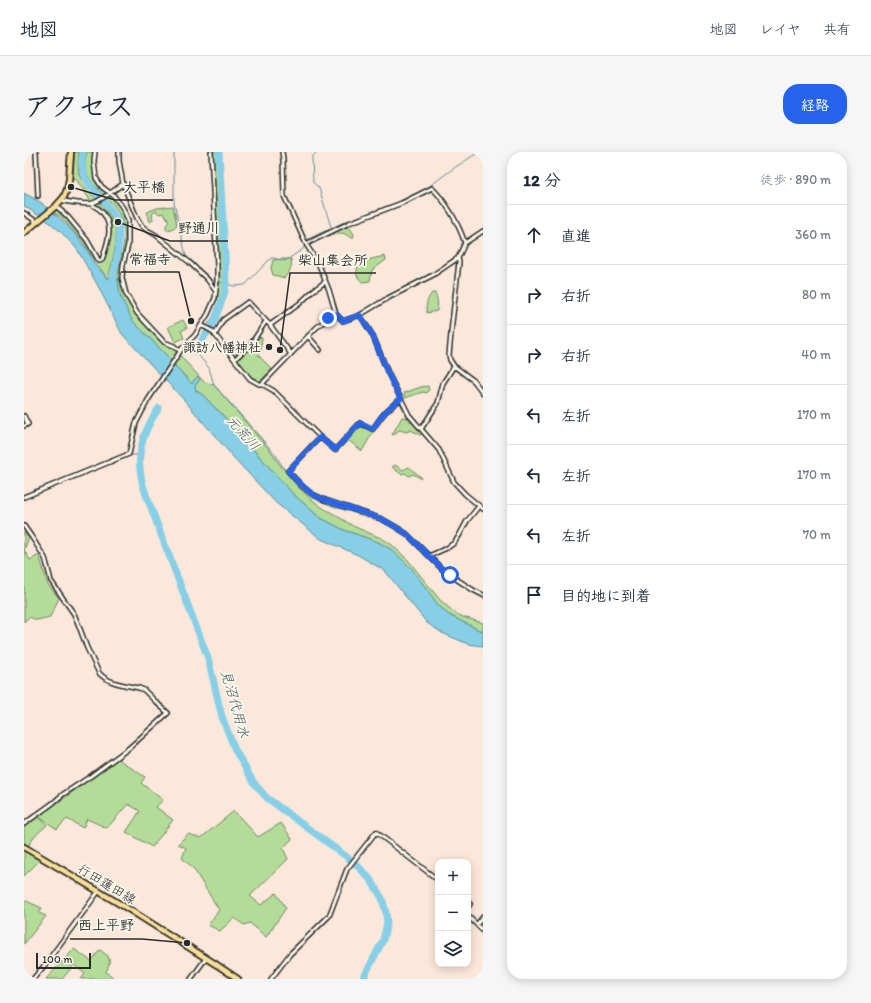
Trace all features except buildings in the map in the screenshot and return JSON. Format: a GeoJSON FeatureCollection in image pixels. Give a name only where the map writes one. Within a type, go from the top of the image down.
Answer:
{"type":"FeatureCollection","features":[{"type":"Feature","properties":{"kind":"main road"},"geometry":{"type":"LineString","coordinates":[[24,233],[55,207],[65,194],[69,182],[71,152]]}},
{"type":"Feature","properties":{"kind":"main road","name":"行田蓮田線"},"geometry":{"type":"LineString","coordinates":[[24,846],[238,979]]}},
{"type":"Feature","properties":{"kind":"street"},"geometry":{"type":"LineString","coordinates":[[36,152],[38,196]]}},
{"type":"Feature","properties":{"kind":"street"},"geometry":{"type":"LineString","coordinates":[[95,152],[94,161],[96,178],[102,187],[110,193],[123,208],[128,220],[128,245],[123,265],[122,278],[126,294],[137,313],[164,342],[174,346],[179,352]]}},
{"type":"Feature","properties":{"kind":"street"},"geometry":{"type":"LineString","coordinates":[[119,152],[123,184],[137,218],[142,226],[156,235],[189,262],[207,279],[215,290]]}},
{"type":"Feature","properties":{"kind":"street"},"geometry":{"type":"LineString","coordinates":[[24,497],[129,454],[136,423],[152,393],[179,352],[195,335],[208,314],[215,298],[215,290],[218,281],[211,152]]}},
{"type":"Feature","properties":{"kind":"street"},"geometry":{"type":"LineString","coordinates":[[282,152],[284,158],[284,196],[306,244],[318,265],[336,314],[343,321],[360,315],[388,298],[433,275],[458,258],[465,243],[483,231]]}},
{"type":"Feature","properties":{"kind":"street"},"geometry":{"type":"LineString","coordinates":[[92,204],[123,184]]}},
{"type":"Feature","properties":{"kind":"street"},"geometry":{"type":"LineString","coordinates":[[306,244],[349,223],[402,202],[432,188],[440,197],[460,228],[465,243]]}},
{"type":"Feature","properties":{"kind":"street"},"geometry":{"type":"LineString","coordinates":[[55,207],[68,217],[84,236],[99,261],[101,261],[108,239],[109,226],[105,216],[92,204],[61,200]]}},
{"type":"Feature","properties":{"kind":"street"},"geometry":{"type":"LineString","coordinates":[[24,213],[37,221]]}},
{"type":"Feature","properties":{"kind":"street"},"geometry":{"type":"LineString","coordinates":[[458,258],[459,262],[449,355],[454,366],[474,381],[483,393]]}},
{"type":"Feature","properties":{"kind":"street"},"geometry":{"type":"LineString","coordinates":[[270,325],[303,302],[314,290],[325,282]]}},
{"type":"Feature","properties":{"kind":"street"},"geometry":{"type":"LineString","coordinates":[[215,335],[222,320],[248,302],[270,325],[291,354]]}},
{"type":"Feature","properties":{"kind":"street"},"geometry":{"type":"LineString","coordinates":[[262,384],[316,328],[328,318],[336,314]]}},
{"type":"Feature","properties":{"kind":"street"},"geometry":{"type":"LineString","coordinates":[[360,315],[373,336],[388,374],[409,415],[439,450],[454,482],[465,494],[483,509]]}},
{"type":"Feature","properties":{"kind":"street"},"geometry":{"type":"LineString","coordinates":[[235,359],[251,344],[266,321]]}},
{"type":"Feature","properties":{"kind":"street"},"geometry":{"type":"LineString","coordinates":[[201,324],[212,331],[250,379],[274,391],[335,450],[360,423],[373,429],[389,408],[401,399]]}},
{"type":"Feature","properties":{"kind":"street"},"geometry":{"type":"LineString","coordinates":[[308,336],[320,350]]}},
{"type":"Feature","properties":{"kind":"street"},"geometry":{"type":"LineString","coordinates":[[421,429],[438,403],[443,383],[454,366]]}},
{"type":"Feature","properties":{"kind":"street"},"geometry":{"type":"LineString","coordinates":[[24,416],[28,424],[24,426]]}},
{"type":"Feature","properties":{"kind":"street"},"geometry":{"type":"LineString","coordinates":[[320,437],[288,471],[296,480],[312,494],[325,500],[382,519],[396,527],[407,534],[444,571],[469,588],[483,595]]}},
{"type":"Feature","properties":{"kind":"street"},"geometry":{"type":"LineString","coordinates":[[429,556],[447,548],[454,543],[467,521],[479,506]]}},
{"type":"Feature","properties":{"kind":"street"},"geometry":{"type":"LineString","coordinates":[[24,526],[45,558],[51,581],[74,614],[87,648],[99,673],[109,681],[144,690],[168,713],[129,748],[62,795],[24,824]]}},
{"type":"Feature","properties":{"kind":"street"},"geometry":{"type":"LineString","coordinates":[[271,979],[290,954],[329,916],[347,869],[376,832],[435,878]]}},
{"type":"Feature","properties":{"kind":"street"},"geometry":{"type":"LineString","coordinates":[[33,979],[98,892]]}},
{"type":"Feature","properties":{"kind":"street"},"geometry":{"type":"LineString","coordinates":[[477,924],[483,917]]}},
{"type":"Feature","properties":{"kind":"street"},"geometry":{"type":"LineString","coordinates":[[471,919],[483,931]]}},
{"type":"Feature","properties":{"kind":"street"},"geometry":{"type":"LineString","coordinates":[[191,979],[206,958]]}},
{"type":"Feature","properties":{"kind":"green space"},"geometry":{"type":"Polygon","coordinates":[[[75,152],[79,152],[79,172],[84,185],[107,211],[115,225],[116,243],[108,279],[95,262],[84,243],[61,217],[54,213],[57,210],[70,222],[86,239],[99,261],[102,262],[109,239],[109,222],[108,218],[91,202],[75,178],[73,179],[75,152]]]}},
{"type":"Feature","properties":{"kind":"green space"},"geometry":{"type":"Polygon","coordinates":[[[87,152],[94,152],[92,158],[95,179],[111,194],[124,212],[127,223],[127,245],[122,265],[125,295],[136,313],[164,343],[176,351],[204,382],[214,385],[274,455],[297,486],[310,498],[323,508],[353,526],[391,544],[408,560],[440,600],[454,612],[463,617],[483,623],[483,631],[449,615],[439,606],[392,550],[378,542],[344,530],[319,517],[292,493],[220,412],[203,395],[196,391],[195,386],[200,379],[194,381],[192,385],[176,368],[170,359],[135,324],[124,304],[119,290],[118,273],[124,245],[123,224],[116,208],[90,180],[86,172],[85,162],[87,152]]]}},
{"type":"Feature","properties":{"kind":"green space"},"geometry":{"type":"Polygon","coordinates":[[[213,152],[217,152],[224,280],[223,291],[217,310],[209,326],[207,326],[213,317],[219,301],[217,299],[220,275],[213,152]]]}},
{"type":"Feature","properties":{"kind":"green space"},"geometry":{"type":"Polygon","coordinates":[[[173,206],[177,225],[172,229],[166,230],[166,225],[169,222],[163,213],[159,214],[156,211],[152,214],[153,220],[150,222],[147,212],[157,208],[173,206]]]}},
{"type":"Feature","properties":{"kind":"green space"},"geometry":{"type":"Polygon","coordinates":[[[349,227],[354,234],[353,238],[343,233],[336,235],[333,233],[349,227]]]}},
{"type":"Feature","properties":{"kind":"green space"},"geometry":{"type":"Polygon","coordinates":[[[385,256],[386,260],[372,270],[370,281],[362,282],[357,276],[357,268],[371,259],[385,256]]]}},
{"type":"Feature","properties":{"kind":"green space"},"geometry":{"type":"Polygon","coordinates":[[[291,259],[290,270],[284,278],[273,275],[271,268],[273,260],[291,259]]]}},
{"type":"Feature","properties":{"kind":"green space"},"geometry":{"type":"Polygon","coordinates":[[[432,293],[435,293],[437,297],[437,311],[427,313],[427,303],[432,293]]]}},
{"type":"Feature","properties":{"kind":"green space"},"geometry":{"type":"Polygon","coordinates":[[[183,320],[187,328],[181,331],[184,338],[175,342],[168,327],[183,320]]]}},
{"type":"Feature","properties":{"kind":"green space"},"geometry":{"type":"Polygon","coordinates":[[[259,337],[262,339],[261,351],[258,355],[272,369],[260,381],[244,370],[237,360],[249,347],[251,348],[259,337]]]}},
{"type":"Feature","properties":{"kind":"green space"},"geometry":{"type":"Polygon","coordinates":[[[428,386],[429,390],[426,393],[423,392],[405,398],[404,393],[428,386]]]}},
{"type":"Feature","properties":{"kind":"green space"},"geometry":{"type":"Polygon","coordinates":[[[402,417],[408,418],[422,434],[420,435],[411,430],[407,432],[399,430],[392,435],[402,417]]]}},
{"type":"Feature","properties":{"kind":"green space"},"geometry":{"type":"Polygon","coordinates":[[[362,427],[373,432],[362,451],[348,440],[359,428],[362,427]]]}},
{"type":"Feature","properties":{"kind":"green space"},"geometry":{"type":"Polygon","coordinates":[[[395,465],[403,470],[409,467],[422,478],[413,474],[409,476],[405,473],[401,474],[392,467],[395,465]]]}},
{"type":"Feature","properties":{"kind":"green space"},"geometry":{"type":"Polygon","coordinates":[[[24,532],[29,538],[24,550],[24,532]]]}},
{"type":"Feature","properties":{"kind":"green space"},"geometry":{"type":"Polygon","coordinates":[[[24,550],[30,560],[39,555],[48,585],[59,598],[50,617],[37,620],[29,617],[24,622],[24,550]]]}},
{"type":"Feature","properties":{"kind":"green space"},"geometry":{"type":"Polygon","coordinates":[[[118,759],[145,777],[141,783],[163,800],[156,807],[173,820],[152,847],[126,832],[140,811],[128,804],[107,828],[87,819],[83,828],[67,819],[57,829],[39,817],[47,825],[35,836],[28,846],[24,843],[24,827],[118,759]]]}},
{"type":"Feature","properties":{"kind":"green space"},"geometry":{"type":"Polygon","coordinates":[[[234,811],[258,837],[281,823],[292,839],[283,848],[288,859],[250,896],[261,905],[276,893],[286,908],[266,937],[250,923],[244,925],[234,918],[220,931],[208,925],[219,910],[193,868],[182,858],[186,848],[178,844],[188,834],[201,838],[234,811]]]}},
{"type":"Feature","properties":{"kind":"green space"},"geometry":{"type":"Polygon","coordinates":[[[24,849],[40,860],[24,876],[24,849]]]}},
{"type":"Feature","properties":{"kind":"green space"},"geometry":{"type":"Polygon","coordinates":[[[24,900],[42,908],[39,913],[46,916],[24,944],[24,900]]]}},
{"type":"Feature","properties":{"kind":"green space"},"geometry":{"type":"Polygon","coordinates":[[[74,949],[91,961],[100,950],[108,956],[110,962],[106,972],[114,978],[81,979],[85,974],[74,965],[62,979],[46,979],[74,949]]]}},
{"type":"Feature","properties":{"kind":"water"},"geometry":{"type":"Polygon","coordinates":[[[24,193],[42,203],[69,227],[84,245],[95,265],[107,279],[118,279],[120,295],[132,320],[192,384],[198,377],[200,379],[195,386],[196,391],[203,395],[220,412],[292,493],[319,517],[344,530],[378,542],[392,550],[412,569],[439,606],[449,615],[483,631],[483,646],[468,644],[442,633],[427,623],[385,571],[358,555],[321,539],[276,503],[234,458],[184,400],[122,334],[98,286],[77,249],[49,222],[24,206],[24,193]]]}},
{"type":"Feature","properties":{"kind":"waterway"},"geometry":{"type":"LineString","coordinates":[[34,152],[35,199]]}},
{"type":"Feature","properties":{"kind":"waterway"},"geometry":{"type":"LineString","coordinates":[[83,152],[82,163],[83,172],[86,179],[109,207],[118,222],[119,239],[112,287]]}},
{"type":"Feature","properties":{"kind":"waterway"},"geometry":{"type":"LineString","coordinates":[[174,152],[174,203],[186,256],[213,281],[216,281]]}},
{"type":"Feature","properties":{"kind":"waterway","name":"見沼代用水"},"geometry":{"type":"LineString","coordinates":[[195,351],[214,322],[224,295],[226,284],[219,152]]}},
{"type":"Feature","properties":{"kind":"waterway"},"geometry":{"type":"LineString","coordinates":[[317,152],[312,157],[313,182],[319,188],[331,227]]}},
{"type":"Feature","properties":{"kind":"waterway"},"geometry":{"type":"LineString","coordinates":[[306,240],[344,222],[398,202],[427,188],[479,152]]}},
{"type":"Feature","properties":{"kind":"waterway"},"geometry":{"type":"LineString","coordinates":[[432,184],[445,201]]}},
{"type":"Feature","properties":{"kind":"waterway"},"geometry":{"type":"LineString","coordinates":[[455,217],[461,227],[464,237]]}},
{"type":"Feature","properties":{"kind":"waterway"},"geometry":{"type":"LineString","coordinates":[[458,254],[462,240]]}},
{"type":"Feature","properties":{"kind":"waterway"},"geometry":{"type":"LineString","coordinates":[[219,282],[234,286],[245,285],[271,258],[285,261],[303,249],[305,245]]}},
{"type":"Feature","properties":{"kind":"waterway"},"geometry":{"type":"LineString","coordinates":[[448,354],[457,261]]}},
{"type":"Feature","properties":{"kind":"waterway","name":"元荒川"},"geometry":{"type":"LineString","coordinates":[[195,351],[209,368],[214,385],[276,455],[287,473],[302,489],[314,498],[325,503],[381,522],[402,533],[446,575],[483,598]]}},
{"type":"Feature","properties":{"kind":"waterway"},"geometry":{"type":"LineString","coordinates":[[448,359],[452,366]]}},
{"type":"Feature","properties":{"kind":"waterway"},"geometry":{"type":"LineString","coordinates":[[454,369],[470,380],[483,395]]}},
{"type":"Feature","properties":{"kind":"waterway","name":"見沼代用水"},"geometry":{"type":"LineString","coordinates":[[159,408],[143,440],[140,458],[141,479],[208,658]]}},
{"type":"Feature","properties":{"kind":"waterway","name":"見沼代用水"},"geometry":{"type":"LineString","coordinates":[[159,408],[143,440],[140,458],[142,482],[208,658],[222,717],[235,750],[254,783],[267,798],[355,863],[370,879],[382,898],[387,923],[383,940],[363,979]]}},
{"type":"Feature","properties":{"kind":"waterway"},"geometry":{"type":"LineString","coordinates":[[130,455],[140,455]]}},
{"type":"Feature","properties":{"kind":"waterway"},"geometry":{"type":"LineString","coordinates":[[24,494],[91,468]]}},
{"type":"Feature","properties":{"kind":"place","name":"大平橋"},"geometry":{"type":"Point","coordinates":[71,187]}},
{"type":"Feature","properties":{"kind":"place","name":"野通川"},"geometry":{"type":"Point","coordinates":[118,222]}},
{"type":"Feature","properties":{"kind":"place","name":"常福寺"},"geometry":{"type":"Point","coordinates":[191,321]}},
{"type":"Feature","properties":{"kind":"place","name":"諏訪八幡神社"},"geometry":{"type":"Point","coordinates":[269,347]}},
{"type":"Feature","properties":{"kind":"place","name":"柴山集会所"},"geometry":{"type":"Point","coordinates":[280,350]}},
{"type":"Feature","properties":{"kind":"place","name":"西上平野"},"geometry":{"type":"Point","coordinates":[187,943]}},
{"type":"Feature","properties":{"kind":"route"},"geometry":{"type":"LineString","coordinates":[[328,318],[336,314],[343,321],[360,315],[373,336],[388,374],[401,399],[389,408],[373,429],[360,423],[335,450],[320,437],[288,471],[312,494],[325,500],[382,519],[407,534],[444,571],[450,575]]}}]}
